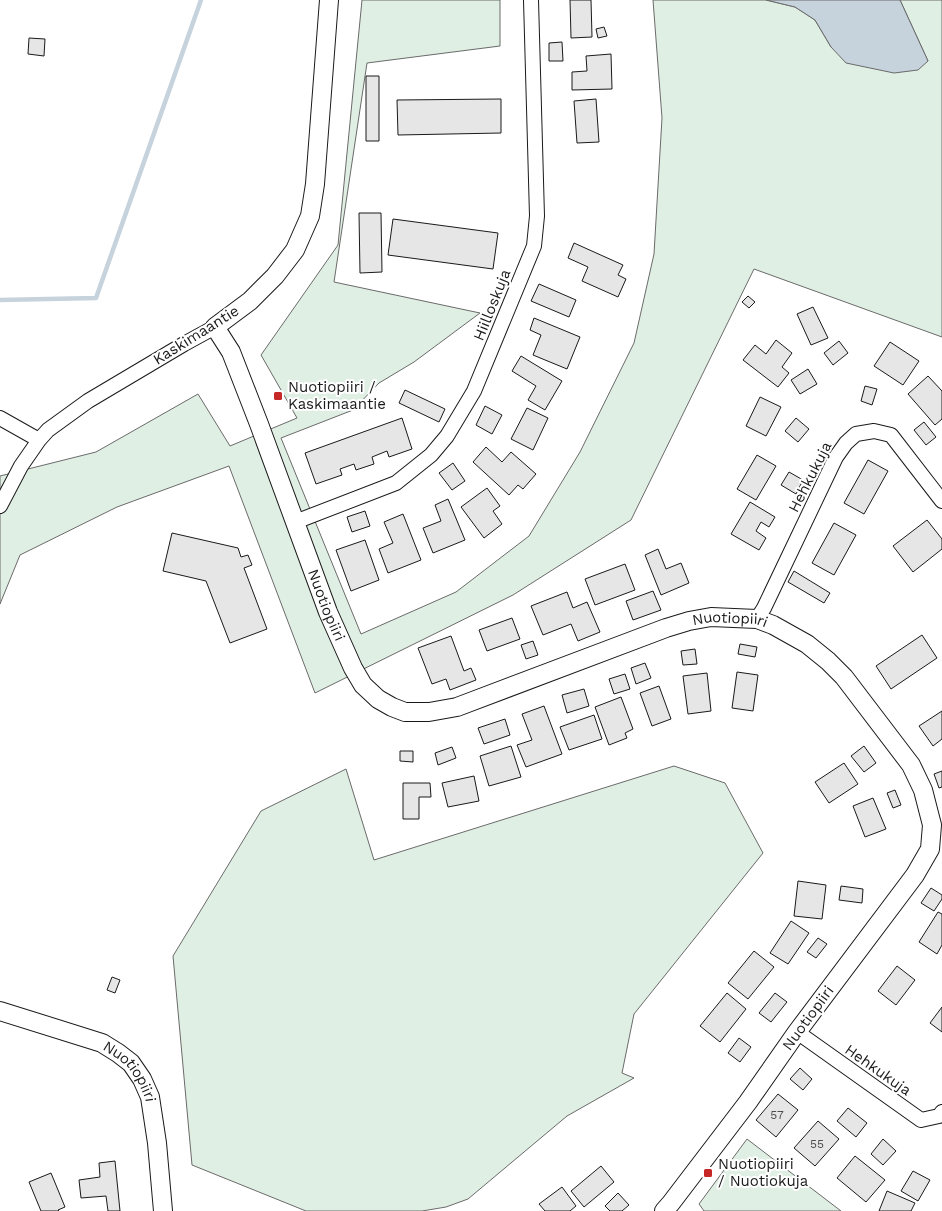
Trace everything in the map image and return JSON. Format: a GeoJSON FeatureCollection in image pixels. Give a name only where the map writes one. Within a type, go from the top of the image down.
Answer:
{"type":"FeatureCollection","features":[{"type":"Feature","properties":{"kind":"street","name":"Kaskimaantie"},"geometry":{"type":"LineString","coordinates":[[0,506],[21,466],[48,430],[88,401],[215,327],[250,302],[275,276],[295,250],[310,216],[315,184],[329,0]]}},
{"type":"Feature","properties":{"kind":"street","name":"Hiilloskuja"},"geometry":{"type":"LineString","coordinates":[[295,522],[396,483],[432,455],[447,436],[474,391],[534,246],[536,216],[531,0]]}},
{"type":"Feature","properties":{"kind":"street","name":"Nuotiopiiri"},"geometry":{"type":"LineString","coordinates":[[215,327],[231,352],[328,612],[352,668],[363,685],[378,699],[405,712],[429,712],[457,707],[689,621],[712,617],[758,619],[774,625],[807,644],[828,661],[844,677],[911,765],[922,790],[932,825],[930,849],[915,875],[797,1032],[748,1102],[664,1211]]}},
{"type":"Feature","properties":{"kind":"street"},"geometry":{"type":"LineString","coordinates":[[0,418],[39,440]]}},
{"type":"Feature","properties":{"kind":"street","name":"Hehkukuja"},"geometry":{"type":"LineString","coordinates":[[758,619],[836,457],[846,443],[856,434],[874,431],[890,435],[942,501]]}},
{"type":"Feature","properties":{"kind":"street","name":"Nuotiopiiri"},"geometry":{"type":"LineString","coordinates":[[0,1011],[102,1043],[131,1063],[142,1079],[150,1097],[157,1143],[163,1211]]}},
{"type":"Feature","properties":{"kind":"street","name":"Hehkukuja"},"geometry":{"type":"LineString","coordinates":[[797,1032],[921,1120],[939,1116],[942,1112]]}},
{"type":"Feature","properties":{"kind":"green space"},"geometry":{"type":"Polygon","coordinates":[[[362,0],[500,0],[500,46],[367,63],[334,282],[480,313],[414,362],[379,383],[353,410],[281,438],[361,634],[456,592],[529,536],[580,452],[634,343],[654,254],[662,118],[653,0],[766,0],[795,7],[815,20],[831,47],[928,61],[900,0],[942,0],[942,337],[754,269],[631,520],[513,595],[315,693],[229,466],[117,507],[20,555],[0,604],[0,476],[96,452],[198,394],[230,446],[297,418],[261,355],[338,245],[362,0]]]}},
{"type":"Feature","properties":{"kind":"green space"},"geometry":{"type":"Polygon","coordinates":[[[674,766],[725,783],[763,853],[634,1014],[622,1073],[634,1078],[567,1116],[468,1199],[446,1207],[422,1211],[306,1211],[192,1165],[173,956],[261,811],[346,769],[374,860],[674,766]]]}},
{"type":"Feature","properties":{"kind":"green space"},"geometry":{"type":"Polygon","coordinates":[[[747,1139],[841,1211],[704,1211],[699,1204],[747,1139]]]}},
{"type":"Feature","properties":{"kind":"shaded area"},"geometry":{"type":"Polygon","coordinates":[[[766,0],[900,0],[928,61],[918,70],[894,73],[846,63],[831,47],[815,20],[795,7],[766,0]]]}},
{"type":"Feature","properties":{"kind":"building"},"geometry":{"type":"Polygon","coordinates":[[[570,0],[591,0],[592,37],[571,38],[570,0]]]}},
{"type":"Feature","properties":{"kind":"building"},"geometry":{"type":"Polygon","coordinates":[[[604,27],[607,36],[598,38],[596,29],[604,27]]]}},
{"type":"Feature","properties":{"kind":"building"},"geometry":{"type":"Polygon","coordinates":[[[29,38],[45,39],[44,56],[28,54],[29,38]]]}},
{"type":"Feature","properties":{"kind":"building"},"geometry":{"type":"Polygon","coordinates":[[[562,42],[563,61],[549,61],[549,43],[562,42]]]}},
{"type":"Feature","properties":{"kind":"building"},"geometry":{"type":"Polygon","coordinates":[[[611,54],[612,89],[572,90],[572,72],[587,71],[586,56],[611,54]]]}},
{"type":"Feature","properties":{"kind":"building"},"geometry":{"type":"Polygon","coordinates":[[[366,76],[379,76],[379,141],[366,141],[366,76]]]}},
{"type":"Feature","properties":{"kind":"building"},"geometry":{"type":"Polygon","coordinates":[[[501,99],[501,133],[398,135],[397,100],[501,99]]]}},
{"type":"Feature","properties":{"kind":"building"},"geometry":{"type":"Polygon","coordinates":[[[596,99],[599,142],[577,143],[574,101],[596,99]]]}},
{"type":"Feature","properties":{"kind":"building"},"geometry":{"type":"Polygon","coordinates":[[[359,213],[381,213],[382,272],[360,273],[359,213]]]}},
{"type":"Feature","properties":{"kind":"building"},"geometry":{"type":"Polygon","coordinates":[[[393,219],[498,233],[493,269],[388,255],[393,219]]]}},
{"type":"Feature","properties":{"kind":"building"},"geometry":{"type":"Polygon","coordinates":[[[574,243],[623,265],[618,275],[626,279],[618,297],[582,281],[588,267],[568,258],[574,243]]]}},
{"type":"Feature","properties":{"kind":"building"},"geometry":{"type":"Polygon","coordinates":[[[539,284],[576,300],[569,317],[531,301],[539,284]]]}},
{"type":"Feature","properties":{"kind":"building"},"geometry":{"type":"Polygon","coordinates":[[[748,296],[755,302],[749,308],[742,302],[748,296]]]}},
{"type":"Feature","properties":{"kind":"building"},"geometry":{"type":"Polygon","coordinates":[[[813,307],[828,338],[811,345],[797,314],[813,307]]]}},
{"type":"Feature","properties":{"kind":"building"},"geometry":{"type":"Polygon","coordinates":[[[534,318],[580,337],[567,369],[533,355],[541,335],[530,330],[534,318]]]}},
{"type":"Feature","properties":{"kind":"building"},"geometry":{"type":"Polygon","coordinates":[[[776,340],[792,353],[782,367],[789,373],[778,387],[743,360],[755,345],[766,354],[776,340]]]}},
{"type":"Feature","properties":{"kind":"building"},"geometry":{"type":"Polygon","coordinates":[[[839,341],[848,353],[833,365],[824,353],[839,341]]]}},
{"type":"Feature","properties":{"kind":"building"},"geometry":{"type":"Polygon","coordinates":[[[890,342],[919,361],[903,385],[874,366],[890,342]]]}},
{"type":"Feature","properties":{"kind":"building"},"geometry":{"type":"Polygon","coordinates":[[[521,356],[562,381],[545,410],[528,400],[536,386],[512,371],[521,356]]]}},
{"type":"Feature","properties":{"kind":"building"},"geometry":{"type":"Polygon","coordinates":[[[808,369],[817,384],[800,394],[791,380],[808,369]]]}},
{"type":"Feature","properties":{"kind":"building"},"geometry":{"type":"Polygon","coordinates":[[[928,376],[942,391],[942,419],[935,425],[908,394],[928,376]]]}},
{"type":"Feature","properties":{"kind":"building"},"geometry":{"type":"Polygon","coordinates":[[[865,386],[877,389],[872,405],[861,401],[865,386]]]}},
{"type":"Feature","properties":{"kind":"building"},"geometry":{"type":"Polygon","coordinates":[[[405,390],[445,409],[439,422],[399,403],[405,390]]]}},
{"type":"Feature","properties":{"kind":"building"},"geometry":{"type":"Polygon","coordinates":[[[760,397],[781,407],[766,436],[746,426],[760,397]]]}},
{"type":"Feature","properties":{"kind":"building"},"geometry":{"type":"Polygon","coordinates":[[[485,406],[502,415],[492,434],[476,425],[485,406]]]}},
{"type":"Feature","properties":{"kind":"building"},"geometry":{"type":"Polygon","coordinates":[[[527,408],[548,418],[533,450],[511,439],[527,408]]]}},
{"type":"Feature","properties":{"kind":"building"},"geometry":{"type":"Polygon","coordinates":[[[402,418],[412,449],[389,457],[387,451],[372,457],[374,464],[356,470],[354,464],[340,469],[342,475],[316,484],[305,453],[402,418]]]}},
{"type":"Feature","properties":{"kind":"building"},"geometry":{"type":"Polygon","coordinates":[[[796,418],[809,429],[798,442],[785,431],[796,418]]]}},
{"type":"Feature","properties":{"kind":"building"},"geometry":{"type":"Polygon","coordinates":[[[924,422],[936,437],[926,445],[914,430],[924,422]]]}},
{"type":"Feature","properties":{"kind":"building"},"geometry":{"type":"Polygon","coordinates":[[[486,447],[502,462],[511,452],[536,474],[523,489],[518,485],[509,495],[473,462],[486,447]]]}},
{"type":"Feature","properties":{"kind":"building"},"geometry":{"type":"Polygon","coordinates":[[[757,455],[776,466],[756,500],[737,489],[757,455]]]}},
{"type":"Feature","properties":{"kind":"building"},"geometry":{"type":"Polygon","coordinates":[[[868,460],[888,471],[864,514],[844,503],[868,460]]]}},
{"type":"Feature","properties":{"kind":"building"},"geometry":{"type":"Polygon","coordinates":[[[453,463],[465,481],[452,490],[439,473],[453,463]]]}},
{"type":"Feature","properties":{"kind":"building"},"geometry":{"type":"Polygon","coordinates":[[[789,472],[803,480],[796,494],[781,485],[789,472]]]}},
{"type":"Feature","properties":{"kind":"building"},"geometry":{"type":"Polygon","coordinates":[[[487,488],[500,506],[493,511],[502,524],[484,538],[461,507],[487,488]]]}},
{"type":"Feature","properties":{"kind":"building"},"geometry":{"type":"Polygon","coordinates":[[[448,499],[465,540],[433,553],[423,528],[441,521],[435,505],[448,499]]]}},
{"type":"Feature","properties":{"kind":"building"},"geometry":{"type":"Polygon","coordinates":[[[750,502],[775,517],[769,527],[761,522],[756,531],[766,538],[759,550],[731,534],[750,502]]]}},
{"type":"Feature","properties":{"kind":"building"},"geometry":{"type":"Polygon","coordinates":[[[365,511],[370,526],[352,532],[347,517],[365,511]]]}},
{"type":"Feature","properties":{"kind":"building"},"geometry":{"type":"Polygon","coordinates":[[[403,514],[421,560],[388,573],[379,549],[393,543],[384,522],[403,514]]]}},
{"type":"Feature","properties":{"kind":"building"},"geometry":{"type":"Polygon","coordinates":[[[927,520],[942,539],[942,549],[913,572],[893,546],[927,520]]]}},
{"type":"Feature","properties":{"kind":"building"},"geometry":{"type":"Polygon","coordinates":[[[834,523],[856,535],[834,575],[812,563],[834,523]]]}},
{"type":"Feature","properties":{"kind":"building"},"geometry":{"type":"Polygon","coordinates":[[[172,533],[238,548],[241,557],[248,555],[252,565],[244,568],[267,629],[230,643],[206,581],[163,571],[172,533]]]}},
{"type":"Feature","properties":{"kind":"building"},"geometry":{"type":"Polygon","coordinates":[[[365,540],[379,580],[351,591],[336,550],[365,540]]]}},
{"type":"Feature","properties":{"kind":"building"},"geometry":{"type":"Polygon","coordinates":[[[658,549],[666,569],[681,563],[689,583],[661,595],[645,555],[658,549]]]}},
{"type":"Feature","properties":{"kind":"building"},"geometry":{"type":"Polygon","coordinates":[[[625,564],[635,590],[595,605],[585,579],[625,564]]]}},
{"type":"Feature","properties":{"kind":"building"},"geometry":{"type":"Polygon","coordinates":[[[794,571],[830,593],[824,603],[788,582],[794,571]]]}},
{"type":"Feature","properties":{"kind":"building"},"geometry":{"type":"Polygon","coordinates":[[[653,591],[661,610],[633,620],[626,601],[653,591]]]}},
{"type":"Feature","properties":{"kind":"building"},"geometry":{"type":"Polygon","coordinates":[[[567,592],[573,608],[587,602],[600,632],[578,641],[571,624],[543,635],[531,606],[567,592]]]}},
{"type":"Feature","properties":{"kind":"building"},"geometry":{"type":"Polygon","coordinates":[[[512,618],[520,639],[487,651],[479,630],[512,618]]]}},
{"type":"Feature","properties":{"kind":"building"},"geometry":{"type":"Polygon","coordinates":[[[922,635],[937,658],[891,689],[876,666],[922,635]]]}},
{"type":"Feature","properties":{"kind":"building"},"geometry":{"type":"Polygon","coordinates":[[[451,636],[464,671],[471,668],[476,680],[450,690],[446,679],[432,684],[418,648],[451,636]]]}},
{"type":"Feature","properties":{"kind":"building"},"geometry":{"type":"Polygon","coordinates":[[[533,641],[538,655],[526,659],[521,645],[533,641]]]}},
{"type":"Feature","properties":{"kind":"building"},"geometry":{"type":"Polygon","coordinates":[[[740,644],[757,647],[755,657],[738,654],[740,644]]]}},
{"type":"Feature","properties":{"kind":"building"},"geometry":{"type":"Polygon","coordinates":[[[695,649],[697,664],[683,665],[681,651],[695,649]]]}},
{"type":"Feature","properties":{"kind":"building"},"geometry":{"type":"Polygon","coordinates":[[[645,663],[651,678],[636,684],[631,668],[645,663]]]}},
{"type":"Feature","properties":{"kind":"building"},"geometry":{"type":"Polygon","coordinates":[[[737,672],[758,675],[753,711],[732,708],[737,672]]]}},
{"type":"Feature","properties":{"kind":"building"},"geometry":{"type":"Polygon","coordinates":[[[707,673],[711,711],[688,714],[683,676],[707,673]]]}},
{"type":"Feature","properties":{"kind":"building"},"geometry":{"type":"Polygon","coordinates":[[[625,674],[630,689],[614,694],[609,679],[625,674]]]}},
{"type":"Feature","properties":{"kind":"building"},"geometry":{"type":"Polygon","coordinates":[[[659,686],[671,719],[652,726],[640,693],[659,686]]]}},
{"type":"Feature","properties":{"kind":"building"},"geometry":{"type":"Polygon","coordinates":[[[584,689],[589,706],[567,713],[562,695],[584,689]]]}},
{"type":"Feature","properties":{"kind":"building"},"geometry":{"type":"Polygon","coordinates":[[[621,697],[633,729],[625,733],[627,738],[609,745],[595,707],[621,697]]]}},
{"type":"Feature","properties":{"kind":"building"},"geometry":{"type":"Polygon","coordinates":[[[544,706],[562,754],[526,767],[517,745],[532,740],[522,714],[544,706]]]}},
{"type":"Feature","properties":{"kind":"building"},"geometry":{"type":"Polygon","coordinates":[[[942,711],[942,739],[933,746],[919,726],[942,711]]]}},
{"type":"Feature","properties":{"kind":"building"},"geometry":{"type":"Polygon","coordinates":[[[594,715],[602,739],[569,750],[560,727],[594,715]]]}},
{"type":"Feature","properties":{"kind":"building"},"geometry":{"type":"Polygon","coordinates":[[[505,719],[510,735],[484,744],[478,728],[505,719]]]}},
{"type":"Feature","properties":{"kind":"building"},"geometry":{"type":"Polygon","coordinates":[[[511,746],[521,777],[489,786],[480,756],[511,746]]]}},
{"type":"Feature","properties":{"kind":"building"},"geometry":{"type":"Polygon","coordinates":[[[864,746],[876,763],[864,772],[851,756],[864,746]]]}},
{"type":"Feature","properties":{"kind":"building"},"geometry":{"type":"Polygon","coordinates":[[[452,747],[456,758],[438,765],[435,753],[452,747]]]}},
{"type":"Feature","properties":{"kind":"building"},"geometry":{"type":"Polygon","coordinates":[[[400,751],[413,751],[413,762],[400,761],[400,751]]]}},
{"type":"Feature","properties":{"kind":"building"},"geometry":{"type":"Polygon","coordinates":[[[844,763],[858,784],[829,803],[815,782],[844,763]]]}},
{"type":"Feature","properties":{"kind":"building"},"geometry":{"type":"Polygon","coordinates":[[[942,771],[942,787],[939,788],[934,774],[942,771]]]}},
{"type":"Feature","properties":{"kind":"building"},"geometry":{"type":"Polygon","coordinates":[[[474,776],[479,801],[448,807],[442,783],[474,776]]]}},
{"type":"Feature","properties":{"kind":"building"},"geometry":{"type":"Polygon","coordinates":[[[403,783],[430,783],[431,797],[419,797],[419,819],[403,819],[403,783]]]}},
{"type":"Feature","properties":{"kind":"building"},"geometry":{"type":"Polygon","coordinates":[[[895,790],[901,805],[893,808],[887,793],[895,790]]]}},
{"type":"Feature","properties":{"kind":"building"},"geometry":{"type":"Polygon","coordinates":[[[873,798],[886,829],[865,837],[853,806],[873,798]]]}},
{"type":"Feature","properties":{"kind":"building"},"geometry":{"type":"Polygon","coordinates":[[[798,881],[826,885],[822,919],[794,916],[798,881]]]}},
{"type":"Feature","properties":{"kind":"building"},"geometry":{"type":"Polygon","coordinates":[[[841,886],[863,889],[862,903],[839,900],[841,886]]]}},
{"type":"Feature","properties":{"kind":"building"},"geometry":{"type":"Polygon","coordinates":[[[931,888],[942,895],[942,899],[934,911],[921,903],[931,888]]]}},
{"type":"Feature","properties":{"kind":"building"},"geometry":{"type":"Polygon","coordinates":[[[938,912],[942,914],[942,945],[937,954],[919,942],[938,912]]]}},
{"type":"Feature","properties":{"kind":"building"},"geometry":{"type":"Polygon","coordinates":[[[791,921],[809,933],[788,964],[770,953],[791,921]]]}},
{"type":"Feature","properties":{"kind":"building"},"geometry":{"type":"Polygon","coordinates":[[[818,938],[827,944],[816,958],[807,952],[818,938]]]}},
{"type":"Feature","properties":{"kind":"building"},"geometry":{"type":"Polygon","coordinates":[[[754,951],[774,967],[748,999],[728,983],[754,951]]]}},
{"type":"Feature","properties":{"kind":"building"},"geometry":{"type":"Polygon","coordinates":[[[897,966],[915,980],[896,1005],[878,991],[897,966]]]}},
{"type":"Feature","properties":{"kind":"building"},"geometry":{"type":"Polygon","coordinates":[[[112,977],[120,980],[115,993],[107,990],[112,977]]]}},
{"type":"Feature","properties":{"kind":"building"},"geometry":{"type":"Polygon","coordinates":[[[727,993],[746,1009],[720,1042],[700,1026],[727,993]]]}},
{"type":"Feature","properties":{"kind":"building"},"geometry":{"type":"Polygon","coordinates":[[[775,993],[787,1002],[771,1022],[759,1013],[775,993]]]}},
{"type":"Feature","properties":{"kind":"building"},"geometry":{"type":"Polygon","coordinates":[[[942,1007],[942,1032],[930,1023],[942,1007]]]}},
{"type":"Feature","properties":{"kind":"building"},"geometry":{"type":"Polygon","coordinates":[[[739,1038],[751,1047],[740,1062],[728,1053],[739,1038]]]}},
{"type":"Feature","properties":{"kind":"building"},"geometry":{"type":"Polygon","coordinates":[[[800,1068],[812,1079],[803,1090],[790,1079],[800,1068]]]}},
{"type":"Feature","properties":{"kind":"building"},"geometry":{"type":"Polygon","coordinates":[[[778,1094],[798,1110],[776,1137],[756,1120],[778,1094]]]}},
{"type":"Feature","properties":{"kind":"building"},"geometry":{"type":"Polygon","coordinates":[[[848,1108],[867,1123],[856,1137],[837,1121],[848,1108]]]}},
{"type":"Feature","properties":{"kind":"building"},"geometry":{"type":"Polygon","coordinates":[[[818,1121],[839,1139],[815,1166],[794,1148],[818,1121]]]}},
{"type":"Feature","properties":{"kind":"building"},"geometry":{"type":"Polygon","coordinates":[[[883,1139],[896,1151],[883,1165],[871,1154],[883,1139]]]}},
{"type":"Feature","properties":{"kind":"building"},"geometry":{"type":"Polygon","coordinates":[[[855,1156],[885,1180],[866,1202],[837,1178],[855,1156]]]}},
{"type":"Feature","properties":{"kind":"building"},"geometry":{"type":"Polygon","coordinates":[[[115,1161],[120,1211],[108,1211],[106,1196],[81,1198],[79,1180],[100,1177],[99,1163],[115,1161]]]}},
{"type":"Feature","properties":{"kind":"building"},"geometry":{"type":"Polygon","coordinates":[[[601,1166],[614,1182],[584,1207],[571,1191],[601,1166]]]}},
{"type":"Feature","properties":{"kind":"building"},"geometry":{"type":"Polygon","coordinates":[[[913,1171],[930,1180],[918,1201],[901,1191],[913,1171]]]}},
{"type":"Feature","properties":{"kind":"building"},"geometry":{"type":"Polygon","coordinates":[[[51,1173],[65,1207],[59,1211],[41,1211],[29,1182],[51,1173]]]}},
{"type":"Feature","properties":{"kind":"building"},"geometry":{"type":"Polygon","coordinates":[[[562,1187],[576,1206],[570,1211],[545,1211],[539,1204],[562,1187]]]}},
{"type":"Feature","properties":{"kind":"building"},"geometry":{"type":"Polygon","coordinates":[[[887,1191],[915,1203],[911,1211],[879,1211],[887,1191]]]}},
{"type":"Feature","properties":{"kind":"building"},"geometry":{"type":"Polygon","coordinates":[[[618,1193],[629,1205],[622,1211],[610,1211],[605,1206],[618,1193]]]}},
{"type":"Feature","properties":{"kind":"waterway"},"geometry":{"type":"LineString","coordinates":[[0,300],[96,298],[201,0]]}},
{"type":"Feature","properties":{"kind":"place","name":"Nuotiopiiri / Kaskimaantie"},"geometry":{"type":"Point","coordinates":[278,396]}},
{"type":"Feature","properties":{"kind":"place","name":"Nuotiopiiri / Nuotiokuja"},"geometry":{"type":"Point","coordinates":[708,1173]}}]}
